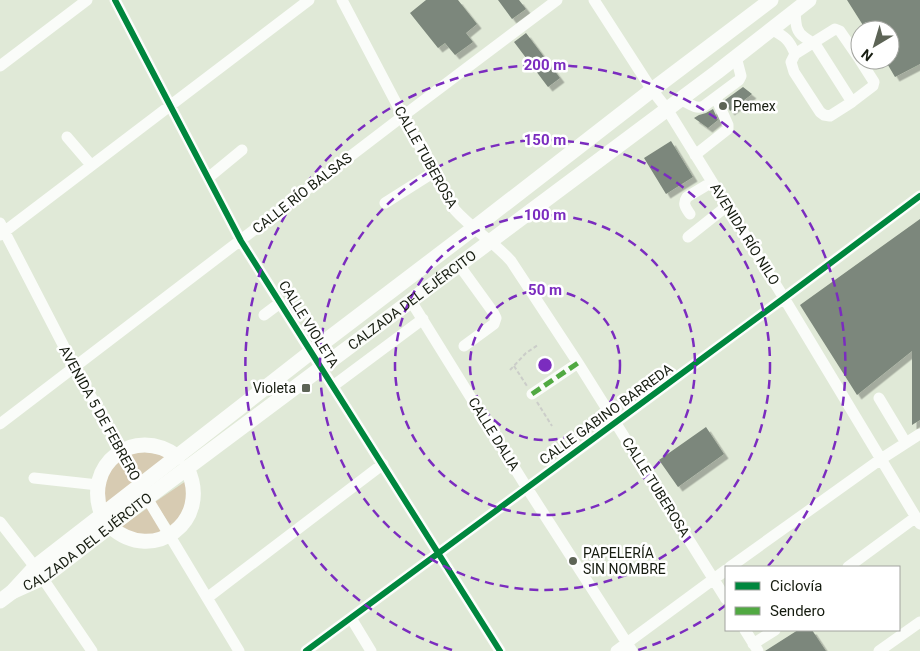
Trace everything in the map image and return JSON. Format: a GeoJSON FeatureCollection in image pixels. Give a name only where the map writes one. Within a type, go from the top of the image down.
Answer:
{"type":"FeatureCollection","features":[{"type":"Feature","properties":{"kind":"main road","name":"CALZADA DEL EJÉRCITO"},"geometry":{"type":"LineString","coordinates":[[6,597],[182,462],[311,352],[771,0]]}},
{"type":"Feature","properties":{"kind":"main road","name":"CALZADA DEL EJÉRCITO"},"geometry":{"type":"LineString","coordinates":[[182,462],[322,368],[809,0]]}},
{"type":"Feature","properties":{"kind":"main road"},"geometry":{"type":"LineString","coordinates":[[153,445],[165,448],[182,462],[191,476],[194,492],[193,504],[188,516],[180,527],[169,536],[152,541],[140,541],[126,537],[116,531],[107,521],[97,497],[102,472],[108,462],[121,451],[136,446],[153,445]]}},
{"type":"Feature","properties":{"kind":"street"},"geometry":{"type":"LineString","coordinates":[[0,51],[4,64],[86,0]]}},
{"type":"Feature","properties":{"kind":"street","name":"CALLE VIOLETA"},"geometry":{"type":"LineString","coordinates":[[115,0],[240,241],[500,651]]}},
{"type":"Feature","properties":{"kind":"street"},"geometry":{"type":"LineString","coordinates":[[1,230],[91,165],[309,0]]}},
{"type":"Feature","properties":{"kind":"street","name":"CALLE TUBEROSA"},"geometry":{"type":"LineString","coordinates":[[342,0],[455,210],[512,261],[725,598]]}},
{"type":"Feature","properties":{"kind":"street","name":"CALLE RÍO BALSAS"},"geometry":{"type":"LineString","coordinates":[[0,424],[557,0]]}},
{"type":"Feature","properties":{"kind":"street","name":"AVENIDA RÍO NILO"},"geometry":{"type":"LineString","coordinates":[[594,0],[652,90],[667,109],[918,520]]}},
{"type":"Feature","properties":{"kind":"street"},"geometry":{"type":"LineString","coordinates":[[794,12],[797,30],[804,38],[813,42],[852,102]]}},
{"type":"Feature","properties":{"kind":"street"},"geometry":{"type":"LineString","coordinates":[[771,29],[791,43],[795,54]]}},
{"type":"Feature","properties":{"kind":"street"},"geometry":{"type":"LineString","coordinates":[[850,46],[840,31],[835,29],[795,54],[791,62],[794,72],[820,112],[830,116],[873,86],[874,82],[866,70]]}},
{"type":"Feature","properties":{"kind":"street"},"geometry":{"type":"LineString","coordinates":[[680,99],[702,108],[716,98],[739,80],[741,76],[736,57]]}},
{"type":"Feature","properties":{"kind":"street"},"geometry":{"type":"LineString","coordinates":[[695,155],[728,129],[716,98]]}},
{"type":"Feature","properties":{"kind":"street"},"geometry":{"type":"LineString","coordinates":[[67,137],[91,165]]}},
{"type":"Feature","properties":{"kind":"street"},"geometry":{"type":"LineString","coordinates":[[208,178],[242,150]]}},
{"type":"Feature","properties":{"kind":"street"},"geometry":{"type":"LineString","coordinates":[[385,203],[434,172]]}},
{"type":"Feature","properties":{"kind":"street"},"geometry":{"type":"LineString","coordinates":[[690,214],[684,201],[687,197],[712,182]]}},
{"type":"Feature","properties":{"kind":"street","name":"CALLE GABINO BARREDA"},"geometry":{"type":"LineString","coordinates":[[306,651],[920,196]]}},
{"type":"Feature","properties":{"kind":"street"},"geometry":{"type":"LineString","coordinates":[[688,237],[727,206]]}},
{"type":"Feature","properties":{"kind":"street","name":"AVENIDA 5 DE FEBRERO"},"geometry":{"type":"LineString","coordinates":[[1,230],[144,492],[238,651]]}},
{"type":"Feature","properties":{"kind":"street"},"geometry":{"type":"LineString","coordinates":[[459,266],[496,318],[494,324],[464,346]]}},
{"type":"Feature","properties":{"kind":"street","name":"CALLE DALIA"},"geometry":{"type":"LineString","coordinates":[[411,301],[527,488],[629,647]]}},
{"type":"Feature","properties":{"kind":"street"},"geometry":{"type":"LineString","coordinates":[[264,316],[280,303]]}},
{"type":"Feature","properties":{"kind":"street"},"geometry":{"type":"LineString","coordinates":[[398,311],[411,328]]}},
{"type":"Feature","properties":{"kind":"street"},"geometry":{"type":"LineString","coordinates":[[332,386],[423,319]]}},
{"type":"Feature","properties":{"kind":"street"},"geometry":{"type":"LineString","coordinates":[[339,355],[351,372]]}},
{"type":"Feature","properties":{"kind":"street"},"geometry":{"type":"LineString","coordinates":[[532,394],[578,364]]}},
{"type":"Feature","properties":{"kind":"street"},"geometry":{"type":"LineString","coordinates":[[880,398],[906,443]]}},
{"type":"Feature","properties":{"kind":"street"},"geometry":{"type":"LineString","coordinates":[[731,566],[881,459],[920,434]]}},
{"type":"Feature","properties":{"kind":"street"},"geometry":{"type":"LineString","coordinates":[[206,598],[382,464]]}},
{"type":"Feature","properties":{"kind":"street"},"geometry":{"type":"LineString","coordinates":[[34,478],[98,485]]}},
{"type":"Feature","properties":{"kind":"street"},"geometry":{"type":"LineString","coordinates":[[849,566],[918,520]]}},
{"type":"Feature","properties":{"kind":"street"},"geometry":{"type":"LineString","coordinates":[[0,522],[39,573],[92,651]]}},
{"type":"Feature","properties":{"kind":"street"},"geometry":{"type":"LineString","coordinates":[[616,651],[629,647],[725,571]]}},
{"type":"Feature","properties":{"kind":"street"},"geometry":{"type":"LineString","coordinates":[[351,618],[371,651]]}},
{"type":"Feature","properties":{"kind":"street"},"geometry":{"type":"LineString","coordinates":[[879,651],[920,622]]}},
{"type":"Feature","properties":{"kind":"street"},"geometry":{"type":"LineString","coordinates":[[746,631],[756,648],[774,631]]}},
{"type":"Feature","properties":{"kind":"path"},"geometry":{"type":"LineString","coordinates":[[510,370],[538,345]]}},
{"type":"Feature","properties":{"kind":"shaded area"},"geometry":{"type":"Polygon","coordinates":[[[128,449],[174,457],[143,479],[128,449]]]}},
{"type":"Feature","properties":{"kind":"shaded area"},"geometry":{"type":"Polygon","coordinates":[[[120,460],[136,487],[108,509],[101,491],[105,476],[120,460]]]}},
{"type":"Feature","properties":{"kind":"shaded area"},"geometry":{"type":"Polygon","coordinates":[[[189,479],[193,495],[172,528],[155,502],[189,479]]]}},
{"type":"Feature","properties":{"kind":"shaded area"},"geometry":{"type":"Polygon","coordinates":[[[149,507],[166,533],[155,538],[118,529],[149,507]]]}},
{"type":"Feature","properties":{"kind":"building"},"geometry":{"type":"Polygon","coordinates":[[[426,0],[458,0],[477,24],[466,33],[473,42],[455,55],[445,43],[438,48],[410,13],[426,0]]]}},
{"type":"Feature","properties":{"kind":"building"},"geometry":{"type":"Polygon","coordinates":[[[498,0],[519,0],[526,9],[512,19],[498,0]]]}},
{"type":"Feature","properties":{"kind":"building"},"geometry":{"type":"Polygon","coordinates":[[[847,0],[920,0],[920,64],[895,77],[891,70],[900,70],[900,20],[860,20],[847,0]]]}},
{"type":"Feature","properties":{"kind":"building"},"geometry":{"type":"Polygon","coordinates":[[[526,33],[560,78],[548,87],[514,42],[526,33]]]}},
{"type":"Feature","properties":{"kind":"building"},"geometry":{"type":"Polygon","coordinates":[[[743,87],[752,94],[730,111],[725,100],[743,87]]]}},
{"type":"Feature","properties":{"kind":"building"},"geometry":{"type":"Polygon","coordinates":[[[713,109],[718,120],[708,128],[694,118],[706,113],[713,109]]]}},
{"type":"Feature","properties":{"kind":"building"},"geometry":{"type":"Polygon","coordinates":[[[671,141],[693,177],[666,194],[644,158],[671,141]]]}},
{"type":"Feature","properties":{"kind":"building"},"geometry":{"type":"Polygon","coordinates":[[[920,219],[920,420],[912,425],[912,351],[857,395],[800,305],[920,219]]]}},
{"type":"Feature","properties":{"kind":"building"},"geometry":{"type":"Polygon","coordinates":[[[706,427],[724,454],[678,487],[659,460],[706,427]]]}},
{"type":"Feature","properties":{"kind":"building"},"geometry":{"type":"Polygon","coordinates":[[[796,631],[813,631],[826,651],[765,651],[796,631]]]}},
{"type":"Feature","properties":{"kind":"marked path"},"geometry":{"type":"LineString","coordinates":[[532,394],[578,363]]}},
{"type":"Feature","properties":{"kind":"cycle path"},"geometry":{"type":"LineString","coordinates":[[115,0],[241,241],[500,651]]}},
{"type":"Feature","properties":{"kind":"cycle path"},"geometry":{"type":"LineString","coordinates":[[306,651],[920,196]]}},
{"type":"Feature","properties":{"kind":"place","name":"Pemex"},"geometry":{"type":"Point","coordinates":[723,106]}},
{"type":"Feature","properties":{"kind":"place","name":"Violeta"},"geometry":{"type":"Point","coordinates":[306,388]}},
{"type":"Feature","properties":{"kind":"place","name":"PAPELERÍA SIN NOMBRE"},"geometry":{"type":"Point","coordinates":[573,561]}}]}
